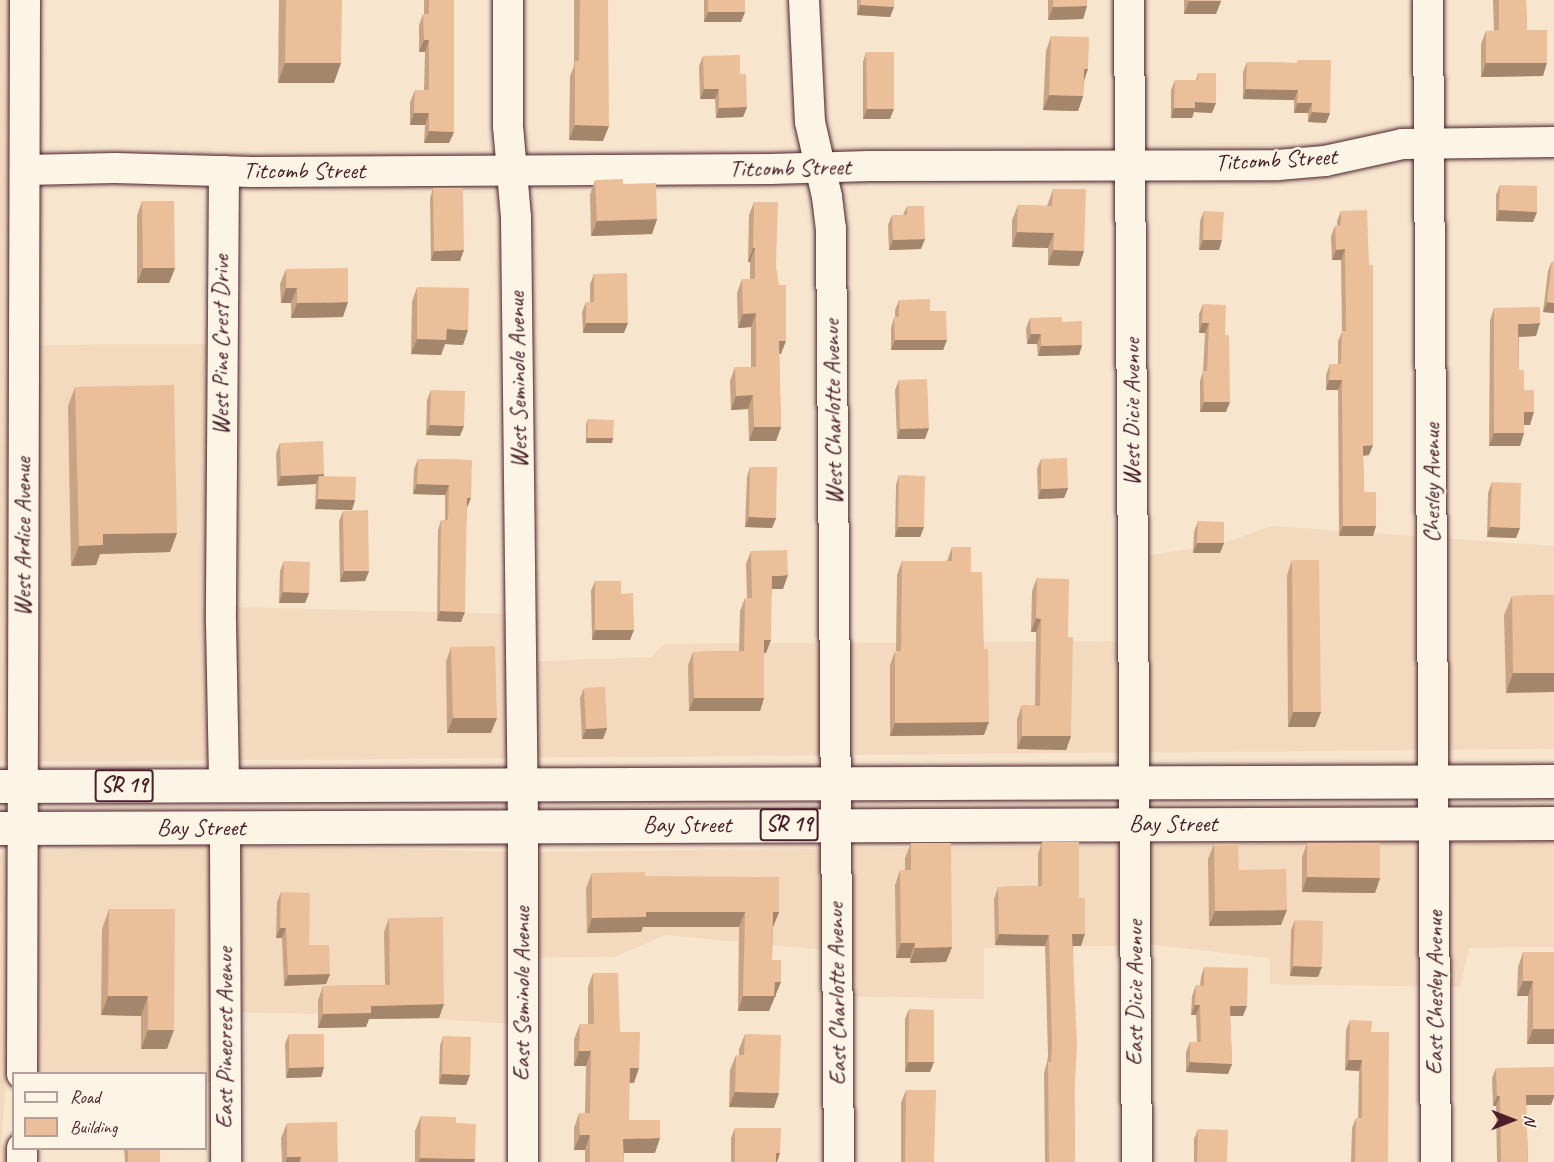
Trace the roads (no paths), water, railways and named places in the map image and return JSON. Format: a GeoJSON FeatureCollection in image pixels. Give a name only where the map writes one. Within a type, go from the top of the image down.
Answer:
{"type":"FeatureCollection","features":[{"type":"Feature","properties":{"kind":"main road","name":"Bay Street"},"geometry":{"type":"LineString","coordinates":[[12,786],[224,786],[522,773],[836,783],[1554,781]]}},
{"type":"Feature","properties":{"kind":"main road","name":"Bay Street"},"geometry":{"type":"LineString","coordinates":[[12,828],[1554,823]]}},
{"type":"Feature","properties":{"kind":"street","name":"West Ardice Avenue"},"geometry":{"type":"LineString","coordinates":[[22,1072],[12,786],[25,170],[25,0]]}},
{"type":"Feature","properties":{"kind":"street","name":"West Seminole Avenue"},"geometry":{"type":"LineString","coordinates":[[507,0],[508,126],[516,218],[523,825]]}},
{"type":"Feature","properties":{"kind":"street","name":"West Charlotte Avenue"},"geometry":{"type":"LineString","coordinates":[[804,0],[810,122],[827,197],[831,229],[836,825]]}},
{"type":"Feature","properties":{"kind":"street","name":"West Dicie Avenue"},"geometry":{"type":"LineString","coordinates":[[1129,0],[1136,824]]}},
{"type":"Feature","properties":{"kind":"street","name":"Chesley Avenue"},"geometry":{"type":"LineString","coordinates":[[1428,0],[1435,824]]}},
{"type":"Feature","properties":{"kind":"street","name":"Titcomb Street"},"geometry":{"type":"LineString","coordinates":[[25,170],[115,168],[224,171],[513,171],[1130,164],[1278,165],[1325,161],[1402,144],[1554,142]]}},
{"type":"Feature","properties":{"kind":"street","name":"West Pine Crest Drive"},"geometry":{"type":"LineString","coordinates":[[224,171],[221,518],[224,786]]}},
{"type":"Feature","properties":{"kind":"street","name":"East Dicie Avenue"},"geometry":{"type":"LineString","coordinates":[[1136,824],[1137,1162]]}},
{"type":"Feature","properties":{"kind":"street","name":"East Chesley Avenue"},"geometry":{"type":"LineString","coordinates":[[1435,824],[1436,1162]]}},
{"type":"Feature","properties":{"kind":"street","name":"East Seminole Avenue"},"geometry":{"type":"LineString","coordinates":[[523,825],[523,1162]]}},
{"type":"Feature","properties":{"kind":"street","name":"East Charlotte Avenue"},"geometry":{"type":"LineString","coordinates":[[836,825],[839,1162]]}},
{"type":"Feature","properties":{"kind":"street","name":"East Pinecrest Avenue"},"geometry":{"type":"LineString","coordinates":[[225,828],[226,1162]]}}]}
